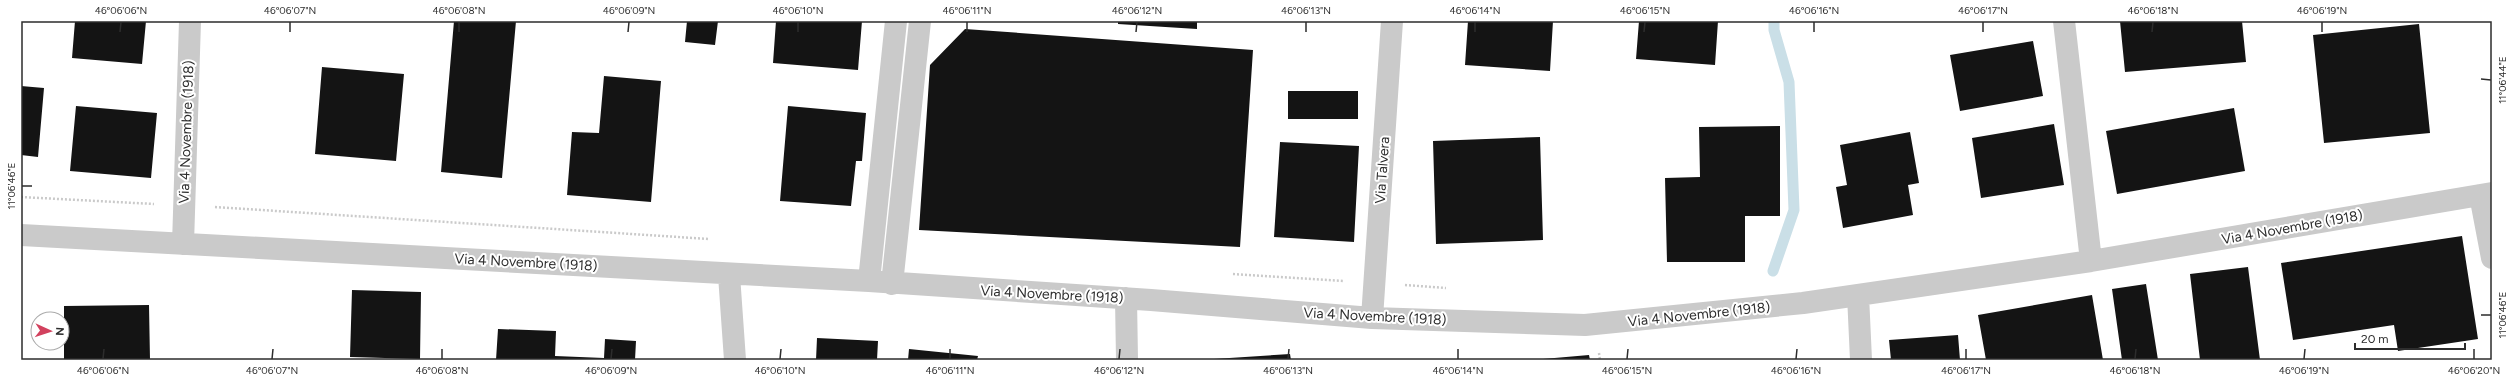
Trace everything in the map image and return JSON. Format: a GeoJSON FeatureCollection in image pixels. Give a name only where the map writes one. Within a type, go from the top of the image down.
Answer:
{"type":"FeatureCollection","features":[{"type":"Feature","properties":{"kind":"street","name":"Via 4 Novembre (1918)"},"geometry":{"type":"LineString","coordinates":[[183,244],[190,21]]}},
{"type":"Feature","properties":{"kind":"street"},"geometry":{"type":"LineString","coordinates":[[869,282],[896,21]]}},
{"type":"Feature","properties":{"kind":"street"},"geometry":{"type":"LineString","coordinates":[[892,284],[920,21]]}},
{"type":"Feature","properties":{"kind":"street","name":"Via Talvera"},"geometry":{"type":"LineString","coordinates":[[1372,318],[1392,21]]}},
{"type":"Feature","properties":{"kind":"street"},"geometry":{"type":"LineString","coordinates":[[2064,21],[2092,261]]}},
{"type":"Feature","properties":{"kind":"street","name":"Via 4 Novembre (1918)"},"geometry":{"type":"LineString","coordinates":[[21,235],[557,263],[729,275],[869,282],[1126,298],[1372,318],[1585,325],[1803,303],[2092,261],[2486,194]]}},
{"type":"Feature","properties":{"kind":"street"},"geometry":{"type":"LineString","coordinates":[[2486,194],[2492,258]]}},
{"type":"Feature","properties":{"kind":"street"},"geometry":{"type":"LineString","coordinates":[[729,275],[736,360]]}},
{"type":"Feature","properties":{"kind":"street"},"geometry":{"type":"LineString","coordinates":[[1858,295],[1860,360]]}},
{"type":"Feature","properties":{"kind":"street"},"geometry":{"type":"LineString","coordinates":[[1126,298],[1127,360]]}},
{"type":"Feature","properties":{"kind":"path"},"geometry":{"type":"LineString","coordinates":[[21,196],[158,204]]}},
{"type":"Feature","properties":{"kind":"path"},"geometry":{"type":"LineString","coordinates":[[214,207],[716,240]]}},
{"type":"Feature","properties":{"kind":"path"},"geometry":{"type":"LineString","coordinates":[[1398,285],[1449,288]]}},
{"type":"Feature","properties":{"kind":"building"},"geometry":{"type":"Polygon","coordinates":[[[75,21],[146,21],[142,64],[72,58],[75,21]]]}},
{"type":"Feature","properties":{"kind":"building"},"geometry":{"type":"Polygon","coordinates":[[[454,21],[516,21],[502,178],[441,172],[454,21]]]}},
{"type":"Feature","properties":{"kind":"building"},"geometry":{"type":"Polygon","coordinates":[[[687,21],[718,21],[715,45],[685,42],[687,21]]]}},
{"type":"Feature","properties":{"kind":"building"},"geometry":{"type":"Polygon","coordinates":[[[776,21],[862,21],[858,70],[773,63],[776,21]]]}},
{"type":"Feature","properties":{"kind":"building"},"geometry":{"type":"Polygon","coordinates":[[[1118,21],[1197,21],[1197,29],[1118,24],[1118,21]]]}},
{"type":"Feature","properties":{"kind":"building"},"geometry":{"type":"Polygon","coordinates":[[[1468,21],[1553,21],[1550,71],[1465,65],[1468,21]]]}},
{"type":"Feature","properties":{"kind":"building"},"geometry":{"type":"Polygon","coordinates":[[[1639,21],[1718,21],[1715,65],[1636,59],[1639,21]]]}},
{"type":"Feature","properties":{"kind":"building"},"geometry":{"type":"Polygon","coordinates":[[[2120,21],[2242,21],[2246,62],[2125,72],[2120,21]]]}},
{"type":"Feature","properties":{"kind":"building"},"geometry":{"type":"Polygon","coordinates":[[[2419,24],[2430,133],[2324,143],[2313,35],[2419,24]]]}},
{"type":"Feature","properties":{"kind":"building"},"geometry":{"type":"Polygon","coordinates":[[[965,29],[1253,50],[1240,247],[919,230],[930,65],[965,29]]]}},
{"type":"Feature","properties":{"kind":"building"},"geometry":{"type":"Polygon","coordinates":[[[2033,41],[2043,96],[1960,111],[1950,55],[2033,41]]]}},
{"type":"Feature","properties":{"kind":"building"},"geometry":{"type":"Polygon","coordinates":[[[322,67],[404,74],[396,161],[315,154],[322,67]]]}},
{"type":"Feature","properties":{"kind":"building"},"geometry":{"type":"Polygon","coordinates":[[[604,76],[661,81],[651,202],[567,195],[572,132],[599,133],[604,76]]]}},
{"type":"Feature","properties":{"kind":"building"},"geometry":{"type":"Polygon","coordinates":[[[21,86],[44,88],[38,157],[21,155],[21,86]]]}},
{"type":"Feature","properties":{"kind":"building"},"geometry":{"type":"Polygon","coordinates":[[[1288,91],[1358,91],[1358,119],[1288,119],[1288,91]]]}},
{"type":"Feature","properties":{"kind":"building"},"geometry":{"type":"Polygon","coordinates":[[[76,106],[157,113],[151,178],[70,171],[76,106]]]}},
{"type":"Feature","properties":{"kind":"building"},"geometry":{"type":"Polygon","coordinates":[[[788,106],[866,113],[862,161],[856,161],[851,206],[780,201],[788,106]]]}},
{"type":"Feature","properties":{"kind":"building"},"geometry":{"type":"Polygon","coordinates":[[[2234,108],[2245,171],[2117,194],[2106,131],[2234,108]]]}},
{"type":"Feature","properties":{"kind":"building"},"geometry":{"type":"Polygon","coordinates":[[[2054,124],[2064,185],[1981,198],[1972,138],[2054,124]]]}},
{"type":"Feature","properties":{"kind":"building"},"geometry":{"type":"Polygon","coordinates":[[[1780,126],[1780,216],[1745,216],[1745,262],[1667,262],[1665,178],[1700,177],[1699,127],[1780,126]]]}},
{"type":"Feature","properties":{"kind":"building"},"geometry":{"type":"Polygon","coordinates":[[[1910,132],[1919,183],[1908,185],[1913,215],[1843,228],[1836,187],[1847,185],[1840,145],[1910,132]]]}},
{"type":"Feature","properties":{"kind":"building"},"geometry":{"type":"Polygon","coordinates":[[[1540,137],[1543,240],[1436,244],[1433,141],[1540,137]]]}},
{"type":"Feature","properties":{"kind":"building"},"geometry":{"type":"Polygon","coordinates":[[[1280,142],[1359,146],[1354,242],[1274,237],[1280,142]]]}},
{"type":"Feature","properties":{"kind":"building"},"geometry":{"type":"Polygon","coordinates":[[[2462,236],[2478,339],[2398,351],[2394,325],[2293,340],[2281,263],[2462,236]]]}},
{"type":"Feature","properties":{"kind":"building"},"geometry":{"type":"Polygon","coordinates":[[[2248,267],[2260,360],[2200,360],[2190,274],[2248,267]]]}},
{"type":"Feature","properties":{"kind":"building"},"geometry":{"type":"Polygon","coordinates":[[[2146,284],[2158,360],[2122,360],[2112,289],[2146,284]]]}},
{"type":"Feature","properties":{"kind":"building"},"geometry":{"type":"Polygon","coordinates":[[[352,290],[421,292],[420,359],[350,357],[352,290]]]}},
{"type":"Feature","properties":{"kind":"building"},"geometry":{"type":"Polygon","coordinates":[[[2092,295],[2103,360],[1986,360],[1978,315],[2092,295]]]}},
{"type":"Feature","properties":{"kind":"building"},"geometry":{"type":"Polygon","coordinates":[[[149,305],[150,360],[64,360],[64,351],[70,351],[70,311],[64,311],[64,306],[149,305]]]}},
{"type":"Feature","properties":{"kind":"building"},"geometry":{"type":"Polygon","coordinates":[[[498,329],[556,331],[555,356],[604,358],[605,339],[636,341],[635,360],[496,360],[498,329]]]}},
{"type":"Feature","properties":{"kind":"building"},"geometry":{"type":"Polygon","coordinates":[[[1958,335],[1960,360],[1891,360],[1889,340],[1958,335]]]}},
{"type":"Feature","properties":{"kind":"building"},"geometry":{"type":"Polygon","coordinates":[[[817,338],[878,341],[877,360],[816,360],[817,338]]]}},
{"type":"Feature","properties":{"kind":"building"},"geometry":{"type":"Polygon","coordinates":[[[909,349],[978,356],[977,360],[908,360],[909,349]]]}},
{"type":"Feature","properties":{"kind":"building"},"geometry":{"type":"Polygon","coordinates":[[[1290,354],[1291,360],[1214,360],[1214,359],[1290,354]]]}},
{"type":"Feature","properties":{"kind":"building"},"geometry":{"type":"Polygon","coordinates":[[[1589,355],[1590,360],[1543,360],[1543,359],[1589,355]]]}},
{"type":"Feature","properties":{"kind":"waterway"},"geometry":{"type":"LineString","coordinates":[[1773,271],[1794,210],[1789,82],[1774,30],[1774,21]]}}]}
